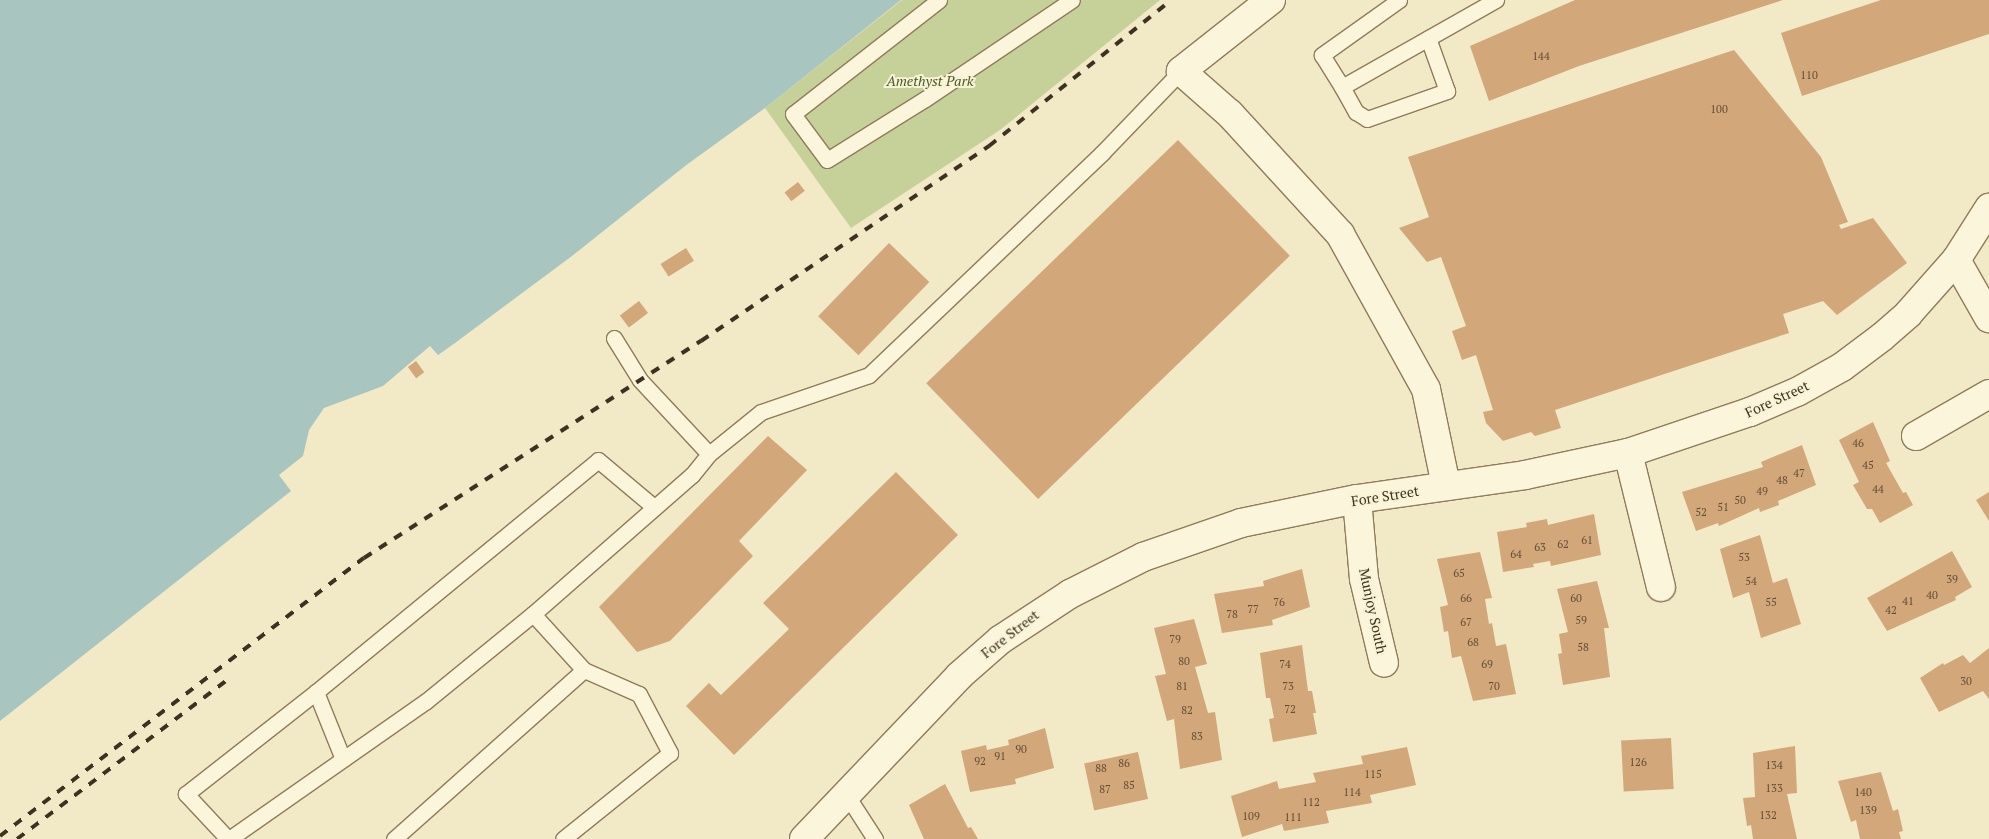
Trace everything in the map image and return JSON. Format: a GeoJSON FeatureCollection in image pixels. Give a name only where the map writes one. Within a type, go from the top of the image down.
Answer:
{"type":"FeatureCollection","features":[{"type":"Feature","properties":{"kind":"street"},"geometry":{"type":"LineString","coordinates":[[1271,0],[1181,71],[1230,114],[1340,234],[1426,389],[1446,486]]}},
{"type":"Feature","properties":{"kind":"street","name":"Fore Street"},"geometry":{"type":"LineString","coordinates":[[804,839],[959,676],[1000,640],[1045,607],[1143,557],[1192,538],[1287,512],[1446,486],[1525,476],[1628,454],[1750,412],[1797,392],[1842,367],[1908,314],[1956,260],[1989,208]]}},
{"type":"Feature","properties":{"kind":"street"},"geometry":{"type":"LineString","coordinates":[[1956,260],[1989,318]]}},
{"type":"Feature","properties":{"kind":"street"},"geometry":{"type":"LineString","coordinates":[[1916,436],[1989,394]]}},
{"type":"Feature","properties":{"kind":"street"},"geometry":{"type":"LineString","coordinates":[[1628,454],[1661,587]]}},
{"type":"Feature","properties":{"kind":"street","name":"Munjoy South"},"geometry":{"type":"LineString","coordinates":[[1357,500],[1364,579],[1384,663]]}},
{"type":"Feature","properties":{"kind":"lane"},"geometry":{"type":"LineString","coordinates":[[939,0],[793,114],[827,160],[925,99],[1072,0]]}},
{"type":"Feature","properties":{"kind":"lane"},"geometry":{"type":"LineString","coordinates":[[1399,0],[1322,55],[1356,112],[1367,119],[1447,91],[1428,38]]}},
{"type":"Feature","properties":{"kind":"lane"},"geometry":{"type":"LineString","coordinates":[[1342,87],[1496,0]]}},
{"type":"Feature","properties":{"kind":"lane"},"geometry":{"type":"LineString","coordinates":[[654,507],[598,460],[316,692],[186,794],[228,839],[425,702],[533,614],[692,475],[709,454],[761,412],[869,375],[1102,153],[1181,71]]}},
{"type":"Feature","properties":{"kind":"lane"},"geometry":{"type":"LineString","coordinates":[[614,338],[640,380],[709,454]]}},
{"type":"Feature","properties":{"kind":"lane"},"geometry":{"type":"LineString","coordinates":[[533,614],[584,670],[639,694],[670,753],[563,839]]}},
{"type":"Feature","properties":{"kind":"lane"},"geometry":{"type":"LineString","coordinates":[[394,839],[584,670]]}},
{"type":"Feature","properties":{"kind":"lane"},"geometry":{"type":"LineString","coordinates":[[316,692],[343,759]]}},
{"type":"Feature","properties":{"kind":"lane"},"geometry":{"type":"LineString","coordinates":[[846,794],[875,839]]}},
{"type":"Feature","properties":{"kind":"green space","name":"Amethyst Park"},"geometry":{"type":"Polygon","coordinates":[[[902,0],[1160,0],[1000,130],[851,228],[765,108],[902,0]]]}},
{"type":"Feature","properties":{"kind":"water"},"geometry":{"type":"Polygon","coordinates":[[[0,0],[901,0],[765,108],[685,166],[572,256],[455,343],[438,355],[430,346],[383,386],[324,408],[309,430],[303,456],[279,475],[291,491],[0,721],[0,0]]]}},
{"type":"Feature","properties":{"kind":"building"},"geometry":{"type":"Polygon","coordinates":[[[1575,0],[1783,0],[1579,66],[1489,101],[1470,46],[1575,0]]]}},
{"type":"Feature","properties":{"kind":"building"},"geometry":{"type":"Polygon","coordinates":[[[1881,0],[1989,0],[1989,34],[1802,96],[1781,33],[1881,0]]]}},
{"type":"Feature","properties":{"kind":"building"},"geometry":{"type":"Polygon","coordinates":[[[1734,50],[1821,157],[1848,222],[1839,225],[1841,229],[1873,218],[1907,263],[1837,315],[1823,301],[1783,314],[1789,333],[1555,410],[1561,428],[1535,436],[1531,432],[1503,441],[1486,423],[1483,412],[1493,410],[1476,355],[1462,360],[1452,331],[1466,326],[1441,257],[1427,262],[1399,228],[1429,217],[1408,157],[1734,50]]]}},
{"type":"Feature","properties":{"kind":"building"},"geometry":{"type":"Polygon","coordinates":[[[1178,140],[1290,256],[1038,499],[926,383],[1178,140]]]}},
{"type":"Feature","properties":{"kind":"building"},"geometry":{"type":"Polygon","coordinates":[[[798,182],[805,191],[791,201],[785,192],[798,182]]]}},
{"type":"Feature","properties":{"kind":"building"},"geometry":{"type":"Polygon","coordinates":[[[889,243],[929,282],[858,355],[818,316],[889,243]]]}},
{"type":"Feature","properties":{"kind":"building"},"geometry":{"type":"Polygon","coordinates":[[[686,248],[694,261],[669,277],[661,264],[686,248]]]}},
{"type":"Feature","properties":{"kind":"building"},"geometry":{"type":"Polygon","coordinates":[[[639,301],[648,313],[629,327],[620,315],[639,301]]]}},
{"type":"Feature","properties":{"kind":"building"},"geometry":{"type":"Polygon","coordinates":[[[416,361],[424,372],[416,378],[408,367],[416,361]]]}},
{"type":"Feature","properties":{"kind":"building"},"geometry":{"type":"Polygon","coordinates":[[[1873,422],[1890,461],[1886,463],[1903,493],[1906,492],[1913,505],[1880,523],[1872,509],[1867,509],[1853,485],[1859,482],[1839,440],[1873,422]]]}},
{"type":"Feature","properties":{"kind":"building"},"geometry":{"type":"Polygon","coordinates":[[[768,436],[807,470],[739,541],[753,556],[670,641],[637,652],[599,607],[768,436]]]}},
{"type":"Feature","properties":{"kind":"building"},"geometry":{"type":"Polygon","coordinates":[[[1802,445],[1816,485],[1778,501],[1779,505],[1760,512],[1759,508],[1719,526],[1718,523],[1696,531],[1682,492],[1763,467],[1761,462],[1802,445]]]}},
{"type":"Feature","properties":{"kind":"building"},"geometry":{"type":"Polygon","coordinates":[[[896,472],[958,535],[734,755],[686,706],[709,683],[721,695],[789,629],[763,603],[896,472]]]}},
{"type":"Feature","properties":{"kind":"building"},"geometry":{"type":"Polygon","coordinates":[[[1989,492],[1989,521],[1976,500],[1989,492]]]}},
{"type":"Feature","properties":{"kind":"building"},"geometry":{"type":"Polygon","coordinates":[[[1594,514],[1601,555],[1551,566],[1550,561],[1533,564],[1534,567],[1503,572],[1497,532],[1527,527],[1526,523],[1547,519],[1548,525],[1594,514]]]}},
{"type":"Feature","properties":{"kind":"building"},"geometry":{"type":"Polygon","coordinates":[[[1760,535],[1773,583],[1787,578],[1801,624],[1761,638],[1749,592],[1733,598],[1720,549],[1760,535]]]}},
{"type":"Feature","properties":{"kind":"building"},"geometry":{"type":"Polygon","coordinates":[[[1952,551],[1972,587],[1955,597],[1956,600],[1887,631],[1867,598],[1952,551]]]}},
{"type":"Feature","properties":{"kind":"building"},"geometry":{"type":"Polygon","coordinates":[[[1480,552],[1492,598],[1485,599],[1489,624],[1492,623],[1496,646],[1506,644],[1516,694],[1473,701],[1461,656],[1452,658],[1448,631],[1444,632],[1440,607],[1448,605],[1437,559],[1480,552]]]}},
{"type":"Feature","properties":{"kind":"building"},"geometry":{"type":"Polygon","coordinates":[[[1302,569],[1310,607],[1272,620],[1273,625],[1222,633],[1214,594],[1264,586],[1263,581],[1302,569]]]}},
{"type":"Feature","properties":{"kind":"building"},"geometry":{"type":"Polygon","coordinates":[[[1597,581],[1609,628],[1604,628],[1610,677],[1563,685],[1558,654],[1562,653],[1559,634],[1568,632],[1557,589],[1597,581]]]}},
{"type":"Feature","properties":{"kind":"building"},"geometry":{"type":"Polygon","coordinates":[[[1194,619],[1207,664],[1195,667],[1208,713],[1215,712],[1222,760],[1180,769],[1174,719],[1167,721],[1155,676],[1166,674],[1154,628],[1194,619]]]}},
{"type":"Feature","properties":{"kind":"building"},"geometry":{"type":"Polygon","coordinates":[[[1302,645],[1308,691],[1312,691],[1316,713],[1313,713],[1317,734],[1273,742],[1269,719],[1274,718],[1270,698],[1266,698],[1260,653],[1302,645]]]}},
{"type":"Feature","properties":{"kind":"building"},"geometry":{"type":"Polygon","coordinates":[[[1989,648],[1989,699],[1983,691],[1939,712],[1920,678],[1943,663],[1944,665],[1963,655],[1970,663],[1989,648]]]}},
{"type":"Feature","properties":{"kind":"building"},"geometry":{"type":"Polygon","coordinates":[[[1045,728],[1054,768],[1015,779],[1016,784],[970,792],[961,751],[986,745],[987,750],[1009,745],[1008,740],[1045,728]]]}},
{"type":"Feature","properties":{"kind":"building"},"geometry":{"type":"Polygon","coordinates":[[[1671,738],[1674,789],[1624,792],[1621,741],[1671,738]]]}},
{"type":"Feature","properties":{"kind":"building"},"geometry":{"type":"Polygon","coordinates":[[[1795,746],[1797,793],[1787,794],[1797,839],[1753,839],[1751,825],[1747,826],[1743,798],[1755,797],[1753,753],[1795,746]]]}},
{"type":"Feature","properties":{"kind":"building"},"geometry":{"type":"Polygon","coordinates":[[[1407,747],[1416,785],[1370,795],[1372,803],[1326,811],[1329,823],[1284,831],[1282,824],[1242,837],[1231,796],[1277,781],[1279,789],[1316,782],[1313,773],[1363,764],[1361,756],[1407,747]]]}},
{"type":"Feature","properties":{"kind":"building"},"geometry":{"type":"Polygon","coordinates":[[[1138,752],[1148,799],[1094,810],[1084,763],[1138,752]]]}},
{"type":"Feature","properties":{"kind":"building"},"geometry":{"type":"Polygon","coordinates":[[[1881,772],[1893,811],[1898,809],[1903,831],[1899,832],[1901,839],[1860,839],[1856,820],[1851,822],[1838,781],[1881,772]]]}},
{"type":"Feature","properties":{"kind":"building"},"geometry":{"type":"Polygon","coordinates":[[[945,784],[968,828],[971,827],[978,839],[924,839],[909,805],[945,784]]]}},
{"type":"Feature","properties":{"kind":"railway"},"geometry":{"type":"LineString","coordinates":[[0,836],[364,558],[701,341],[989,146],[1171,0]]}},
{"type":"Feature","properties":{"kind":"railway"},"geometry":{"type":"LineString","coordinates":[[17,839],[226,681]]}}]}
